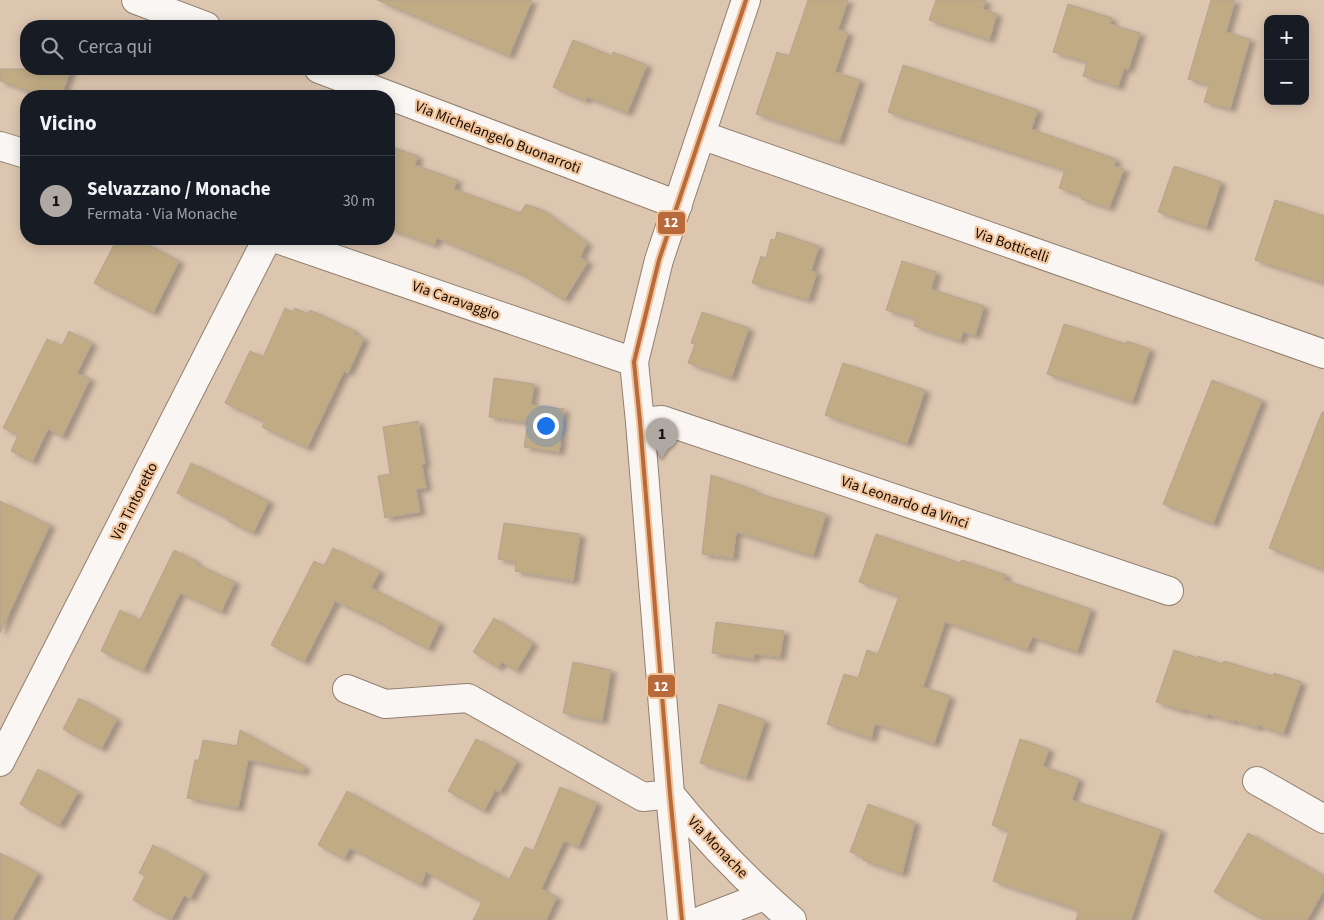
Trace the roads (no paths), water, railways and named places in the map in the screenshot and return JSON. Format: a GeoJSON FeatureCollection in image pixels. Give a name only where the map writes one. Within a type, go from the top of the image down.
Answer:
{"type":"FeatureCollection","features":[{"type":"Feature","properties":{"kind":"street"},"geometry":{"type":"LineString","coordinates":[[136,0],[190,20]]}},
{"type":"Feature","properties":{"kind":"street"},"geometry":{"type":"LineString","coordinates":[[682,920],[634,362],[659,260],[746,0]]}},
{"type":"Feature","properties":{"kind":"street","name":"Via Michelangelo Buonarroti"},"geometry":{"type":"LineString","coordinates":[[335,75],[374,90]]}},
{"type":"Feature","properties":{"kind":"street","name":"Via Michelangelo Buonarroti"},"geometry":{"type":"LineString","coordinates":[[395,98],[678,205]]}},
{"type":"Feature","properties":{"kind":"street","name":"Via Botticelli"},"geometry":{"type":"LineString","coordinates":[[701,135],[1324,354]]}},
{"type":"Feature","properties":{"kind":"street"},"geometry":{"type":"LineString","coordinates":[[0,146],[20,152]]}},
{"type":"Feature","properties":{"kind":"street","name":"Via Tintoretto"},"geometry":{"type":"LineString","coordinates":[[0,762],[264,245]]}},
{"type":"Feature","properties":{"kind":"street","name":"Via Caravaggio"},"geometry":{"type":"LineString","coordinates":[[294,245],[634,362]]}},
{"type":"Feature","properties":{"kind":"street","name":"Via Leonardo da Vinci"},"geometry":{"type":"LineString","coordinates":[[640,422],[662,420],[1169,591]]}},
{"type":"Feature","properties":{"kind":"street"},"geometry":{"type":"LineString","coordinates":[[347,689],[385,704],[468,698],[643,796],[670,794]]}},
{"type":"Feature","properties":{"kind":"street"},"geometry":{"type":"LineString","coordinates":[[1256,781],[1324,819]]}},
{"type":"Feature","properties":{"kind":"street","name":"Via Monache"},"geometry":{"type":"LineString","coordinates":[[670,794],[692,822],[764,896],[792,920]]}},
{"type":"Feature","properties":{"kind":"street"},"geometry":{"type":"LineString","coordinates":[[702,920],[764,896]]}},
{"type":"Feature","properties":{"kind":"place","name":"Selvazzano / Monache"},"geometry":{"type":"Point","coordinates":[662,459]}}]}
